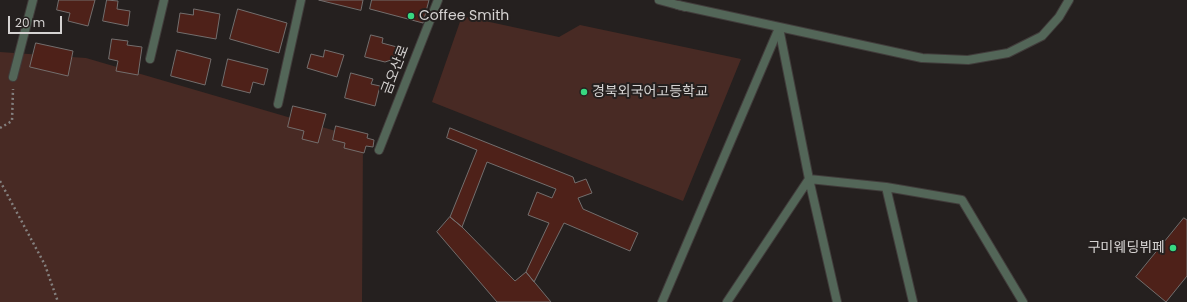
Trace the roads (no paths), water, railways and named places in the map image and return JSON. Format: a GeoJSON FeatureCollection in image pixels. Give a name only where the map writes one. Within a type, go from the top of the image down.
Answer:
{"type":"FeatureCollection","features":[{"type":"Feature","properties":{"kind":"street"},"geometry":{"type":"LineString","coordinates":[[13,77],[33,0]]}},
{"type":"Feature","properties":{"kind":"street"},"geometry":{"type":"LineString","coordinates":[[150,59],[164,0]]}},
{"type":"Feature","properties":{"kind":"street"},"geometry":{"type":"LineString","coordinates":[[278,104],[301,0]]}},
{"type":"Feature","properties":{"kind":"street","name":"금오산로"},"geometry":{"type":"LineString","coordinates":[[379,150],[438,0]]}},
{"type":"Feature","properties":{"kind":"street"},"geometry":{"type":"LineString","coordinates":[[652,0],[922,58],[968,60],[1008,53],[1042,36],[1060,17],[1069,0]]}},
{"type":"Feature","properties":{"kind":"street"},"geometry":{"type":"LineString","coordinates":[[659,0],[685,7]]}},
{"type":"Feature","properties":{"kind":"street"},"geometry":{"type":"LineString","coordinates":[[778,28],[809,179],[837,302]]}},
{"type":"Feature","properties":{"kind":"street"},"geometry":{"type":"LineString","coordinates":[[662,302],[778,28]]}},
{"type":"Feature","properties":{"kind":"street"},"geometry":{"type":"LineString","coordinates":[[809,179],[886,187],[962,200],[1023,302]]}},
{"type":"Feature","properties":{"kind":"street"},"geometry":{"type":"LineString","coordinates":[[727,302],[809,179]]}},
{"type":"Feature","properties":{"kind":"street"},"geometry":{"type":"LineString","coordinates":[[886,187],[913,302]]}},
{"type":"Feature","properties":{"kind":"place","name":"Coffee Smith"},"geometry":{"type":"Point","coordinates":[411,16]}},
{"type":"Feature","properties":{"kind":"place","name":"경북외국어고등학교"},"geometry":{"type":"Point","coordinates":[584,92]}},
{"type":"Feature","properties":{"kind":"place","name":"구미웨딩뷔페"},"geometry":{"type":"Point","coordinates":[1173,248]}}]}
